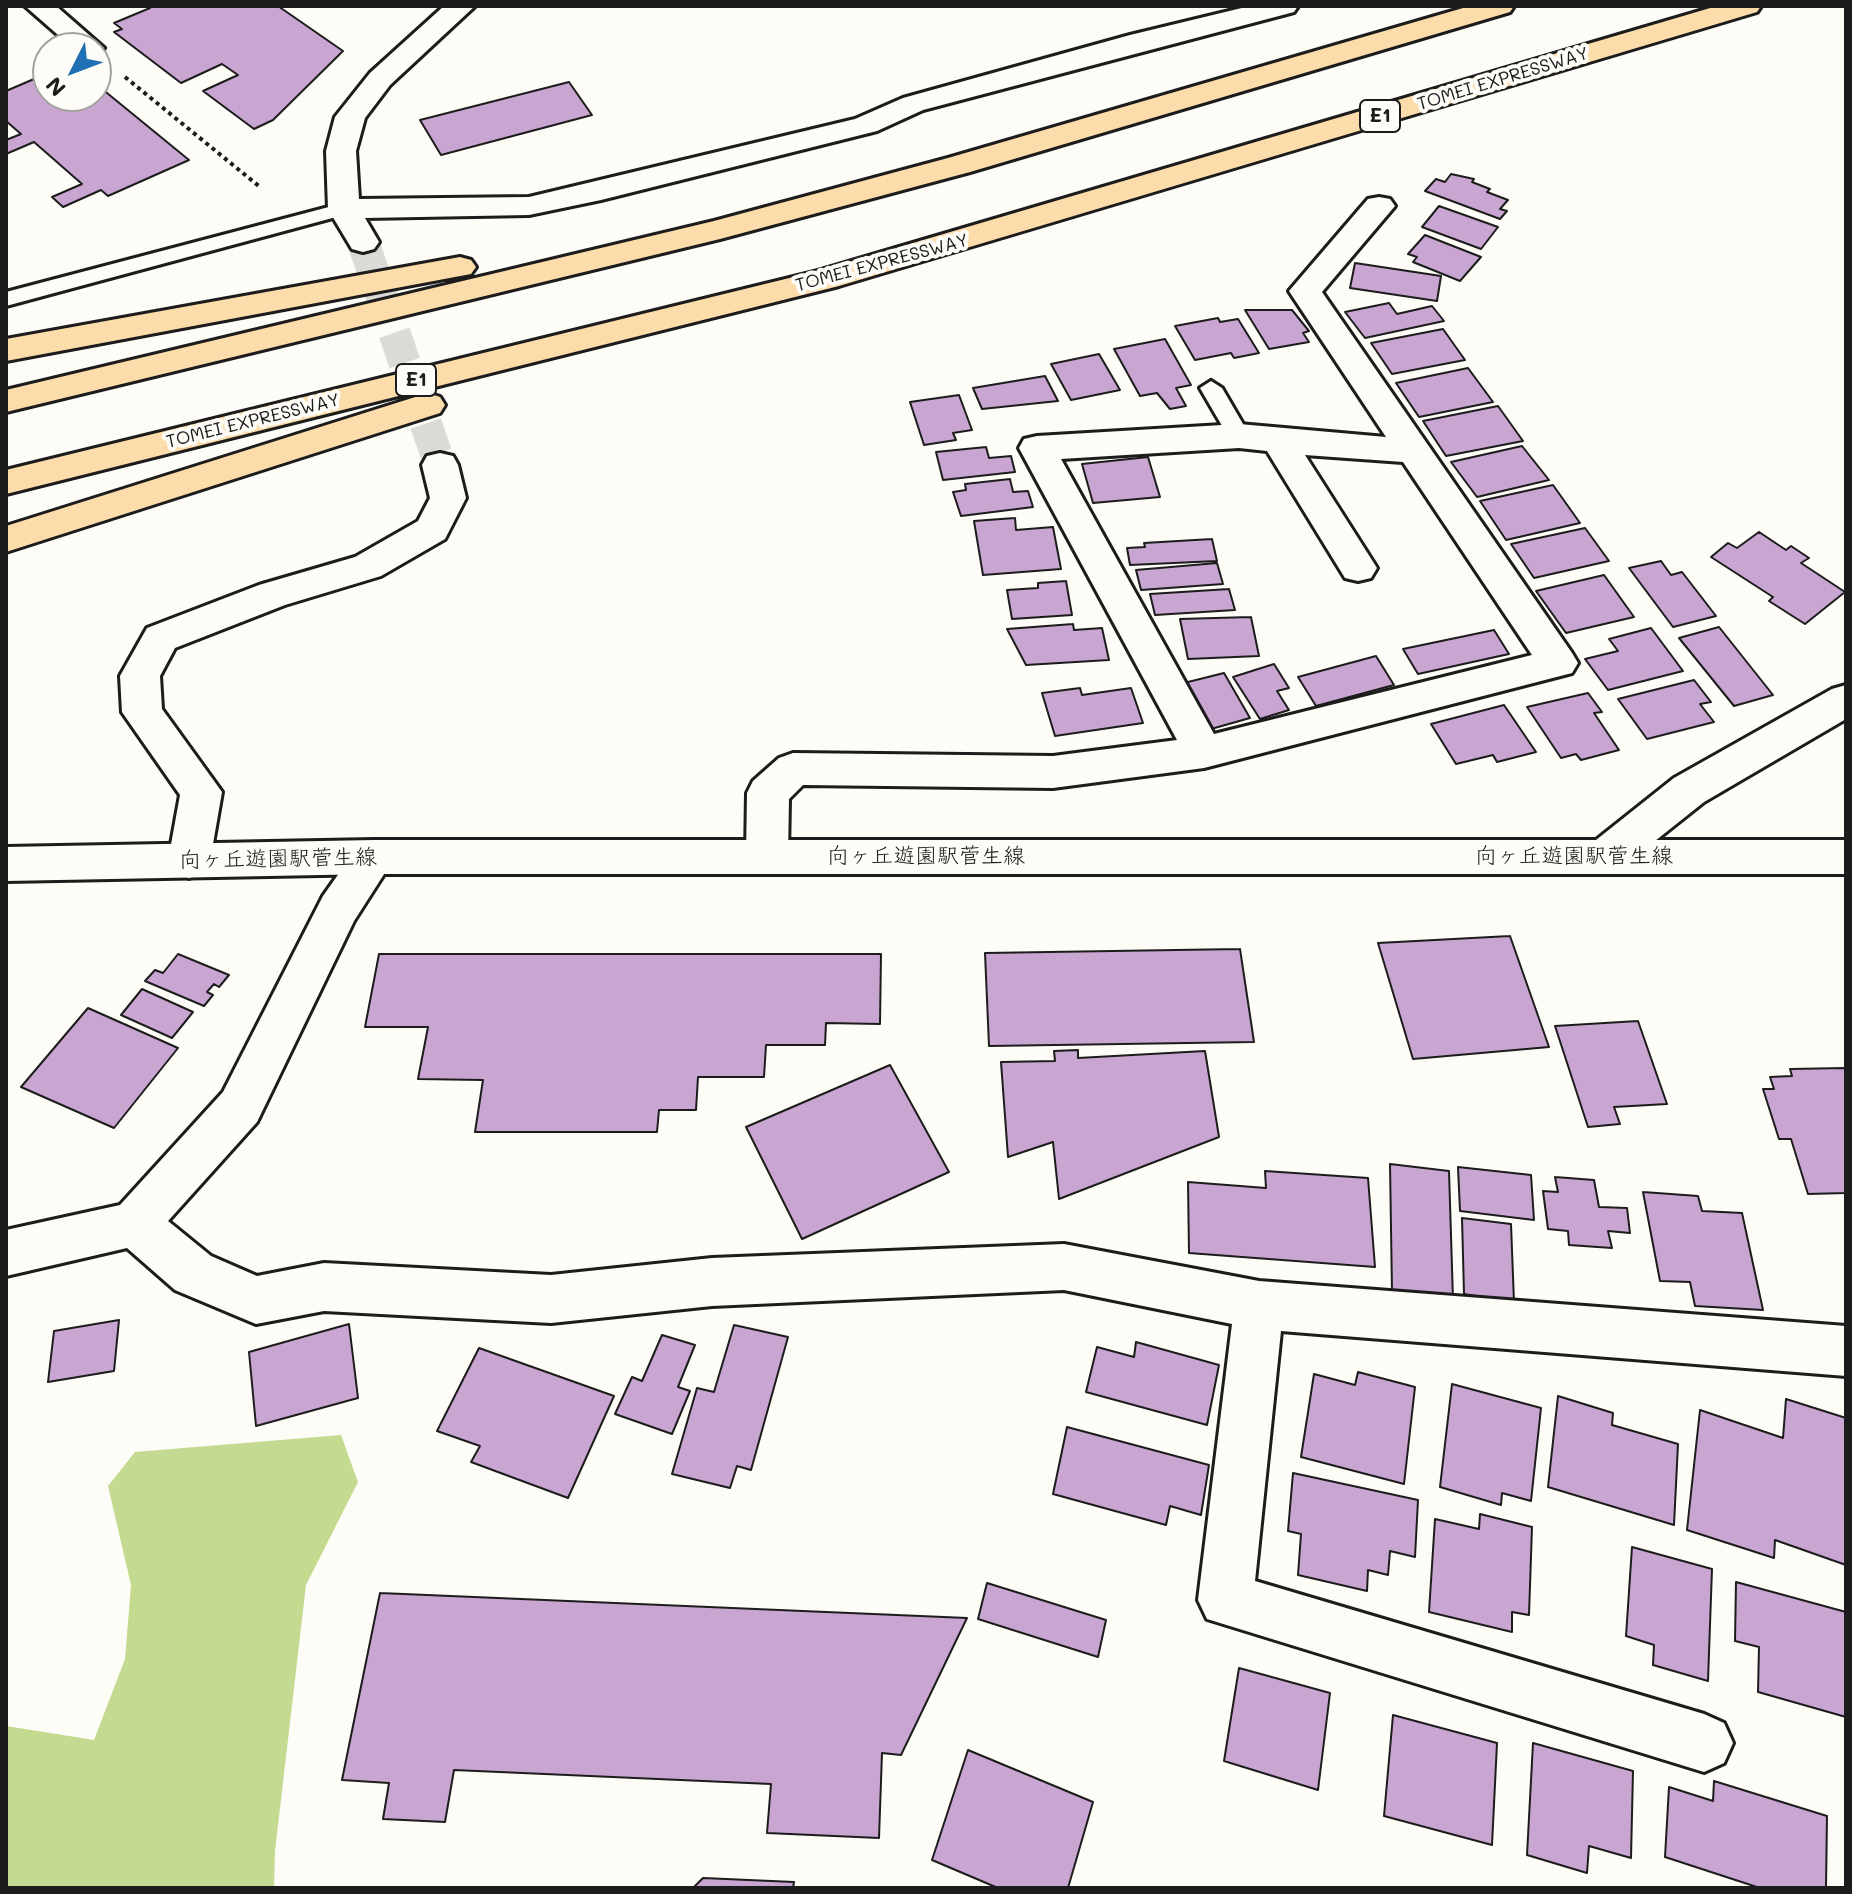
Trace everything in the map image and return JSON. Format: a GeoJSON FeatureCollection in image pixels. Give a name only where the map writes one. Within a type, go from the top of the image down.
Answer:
{"type":"FeatureCollection","features":[{"type":"Feature","properties":{"kind":"highway"},"geometry":{"type":"LineString","coordinates":[[6,401],[720,229],[959,165],[1500,6]]}},
{"type":"Feature","properties":{"kind":"highway","name":"TOMEI EXPRESSWAY"},"geometry":{"type":"LineString","coordinates":[[6,482],[827,279],[1747,6]]}},
{"type":"Feature","properties":{"kind":"highway"},"geometry":{"type":"LineString","coordinates":[[6,350],[395,276],[720,229]]}},
{"type":"Feature","properties":{"kind":"highway"},"geometry":{"type":"LineString","coordinates":[[6,539],[827,279]]}},
{"type":"Feature","properties":{"kind":"street"},"geometry":{"type":"LineString","coordinates":[[39,6],[71,32]]}},
{"type":"Feature","properties":{"kind":"street"},"geometry":{"type":"LineString","coordinates":[[363,242],[344,209],[341,151],[350,117],[380,79],[461,6]]}},
{"type":"Feature","properties":{"kind":"street"},"geometry":{"type":"LineString","coordinates":[[344,209],[529,206],[601,191],[866,125],[913,104],[1130,44],[1284,6]]}},
{"type":"Feature","properties":{"kind":"street"},"geometry":{"type":"LineString","coordinates":[[767,856],[768,793],[793,769],[1053,772],[1204,752],[1558,663],[1305,291],[1379,206]]}},
{"type":"Feature","properties":{"kind":"street"},"geometry":{"type":"LineString","coordinates":[[1204,752],[1037,448],[1239,436],[1414,451]]}},
{"type":"Feature","properties":{"kind":"street"},"geometry":{"type":"LineString","coordinates":[[1278,441],[1358,568]]}},
{"type":"Feature","properties":{"kind":"street"},"geometry":{"type":"LineString","coordinates":[[189,861],[201,792],[142,712],[140,676],[161,638],[272,595],[368,567],[432,530],[448,498],[440,465]]}},
{"type":"Feature","properties":{"kind":"street"},"geometry":{"type":"LineString","coordinates":[[1606,856],[1689,790],[1846,700]]}},
{"type":"Feature","properties":{"kind":"street"},"geometry":{"type":"LineString","coordinates":[[6,1253],[134,1224],[240,1107],[338,909],[374,857]]}},
{"type":"Feature","properties":{"kind":"street","name":"向ヶ丘遊園駅菅生線"},"geometry":{"type":"LineString","coordinates":[[6,864],[374,857],[1846,857]]}},
{"type":"Feature","properties":{"kind":"street"},"geometry":{"type":"LineString","coordinates":[[134,1224],[193,1273],[256,1300],[324,1287],[551,1299],[712,1282],[1064,1267],[1259,1305],[1846,1351]]}},
{"type":"Feature","properties":{"kind":"street"},"geometry":{"type":"LineString","coordinates":[[1259,1305],[1226,1600],[1704,1743]]}},
{"type":"Feature","properties":{"kind":"lane"},"geometry":{"type":"LineString","coordinates":[[6,299],[344,209]]}},
{"type":"Feature","properties":{"kind":"lane"},"geometry":{"type":"LineString","coordinates":[[1211,388],[1239,436]]}},
{"type":"Feature","properties":{"kind":"path"},"geometry":{"type":"LineString","coordinates":[[112,66],[301,221]]}},
{"type":"Feature","properties":{"kind":"green space"},"geometry":{"type":"Polygon","coordinates":[[[341,1435],[358,1482],[306,1585],[275,1851],[274,1888],[6,1888],[6,1726],[94,1740],[125,1659],[131,1585],[108,1486],[135,1452],[341,1435]]]}},
{"type":"Feature","properties":{"kind":"building"},"geometry":{"type":"Polygon","coordinates":[[[147,6],[278,6],[343,51],[273,120],[254,129],[203,91],[238,75],[222,64],[181,83],[114,32],[122,29],[114,23],[150,8],[147,6]]]}},
{"type":"Feature","properties":{"kind":"building"},"geometry":{"type":"Polygon","coordinates":[[[32,80],[32,112],[112,112],[112,97],[189,160],[108,196],[101,190],[63,207],[52,197],[82,184],[34,142],[6,154],[6,140],[21,134],[6,121],[6,91],[32,80]]]}},
{"type":"Feature","properties":{"kind":"building"},"geometry":{"type":"Polygon","coordinates":[[[569,82],[592,115],[441,155],[420,120],[569,82]]]}},
{"type":"Feature","properties":{"kind":"building"},"geometry":{"type":"Polygon","coordinates":[[[1451,174],[1474,179],[1472,182],[1490,189],[1487,192],[1508,200],[1500,209],[1507,211],[1500,219],[1425,191],[1436,179],[1445,182],[1451,174]]]}},
{"type":"Feature","properties":{"kind":"building"},"geometry":{"type":"Polygon","coordinates":[[[1439,206],[1498,227],[1481,249],[1422,227],[1439,206]]]}},
{"type":"Feature","properties":{"kind":"building"},"geometry":{"type":"Polygon","coordinates":[[[1425,235],[1481,257],[1460,281],[1413,262],[1417,257],[1408,254],[1425,235]]]}},
{"type":"Feature","properties":{"kind":"building"},"geometry":{"type":"Polygon","coordinates":[[[1355,263],[1441,276],[1437,301],[1350,288],[1355,263]]]}},
{"type":"Feature","properties":{"kind":"building"},"geometry":{"type":"Polygon","coordinates":[[[1389,303],[1397,314],[1432,306],[1444,321],[1365,338],[1345,312],[1389,303]]]}},
{"type":"Feature","properties":{"kind":"building"},"geometry":{"type":"Polygon","coordinates":[[[1245,310],[1292,310],[1309,331],[1303,333],[1309,342],[1269,349],[1245,310]]]}},
{"type":"Feature","properties":{"kind":"building"},"geometry":{"type":"Polygon","coordinates":[[[1218,318],[1220,322],[1238,319],[1259,353],[1234,358],[1231,353],[1195,360],[1175,326],[1218,318]]]}},
{"type":"Feature","properties":{"kind":"building"},"geometry":{"type":"Polygon","coordinates":[[[1443,329],[1465,360],[1392,374],[1371,343],[1443,329]]]}},
{"type":"Feature","properties":{"kind":"building"},"geometry":{"type":"Polygon","coordinates":[[[1165,339],[1191,385],[1176,388],[1186,406],[1170,409],[1157,393],[1140,396],[1114,349],[1165,339]]]}},
{"type":"Feature","properties":{"kind":"building"},"geometry":{"type":"Polygon","coordinates":[[[1099,354],[1120,390],[1071,400],[1051,364],[1099,354]]]}},
{"type":"Feature","properties":{"kind":"building"},"geometry":{"type":"Polygon","coordinates":[[[1468,368],[1493,402],[1419,417],[1396,383],[1468,368]]]}},
{"type":"Feature","properties":{"kind":"building"},"geometry":{"type":"Polygon","coordinates":[[[1045,376],[1058,401],[982,409],[973,388],[1045,376]]]}},
{"type":"Feature","properties":{"kind":"building"},"geometry":{"type":"Polygon","coordinates":[[[959,395],[972,430],[953,433],[956,440],[924,445],[910,402],[959,395]]]}},
{"type":"Feature","properties":{"kind":"building"},"geometry":{"type":"Polygon","coordinates":[[[1498,406],[1523,441],[1446,456],[1423,421],[1498,406]]]}},
{"type":"Feature","properties":{"kind":"building"},"geometry":{"type":"Polygon","coordinates":[[[1522,446],[1549,480],[1477,497],[1451,462],[1522,446]]]}},
{"type":"Feature","properties":{"kind":"building"},"geometry":{"type":"Polygon","coordinates":[[[986,447],[989,458],[1011,456],[1015,472],[943,480],[936,452],[986,447]]]}},
{"type":"Feature","properties":{"kind":"building"},"geometry":{"type":"Polygon","coordinates":[[[1148,457],[1160,497],[1093,503],[1082,464],[1148,457]]]}},
{"type":"Feature","properties":{"kind":"building"},"geometry":{"type":"Polygon","coordinates":[[[1010,479],[1013,492],[1028,491],[1033,507],[961,516],[953,492],[966,490],[965,484],[1010,479]]]}},
{"type":"Feature","properties":{"kind":"building"},"geometry":{"type":"Polygon","coordinates":[[[1553,485],[1580,523],[1506,540],[1480,501],[1553,485]]]}},
{"type":"Feature","properties":{"kind":"building"},"geometry":{"type":"Polygon","coordinates":[[[1015,518],[1016,530],[1053,527],[1061,569],[983,575],[974,521],[1015,518]]]}},
{"type":"Feature","properties":{"kind":"building"},"geometry":{"type":"Polygon","coordinates":[[[1585,528],[1609,561],[1534,578],[1511,544],[1585,528]]]}},
{"type":"Feature","properties":{"kind":"building"},"geometry":{"type":"Polygon","coordinates":[[[1759,532],[1786,550],[1791,546],[1809,558],[1801,563],[1845,592],[1805,624],[1769,601],[1773,597],[1711,557],[1728,543],[1737,548],[1759,532]]]}},
{"type":"Feature","properties":{"kind":"building"},"geometry":{"type":"Polygon","coordinates":[[[1212,539],[1217,561],[1130,565],[1127,548],[1145,547],[1144,543],[1212,539]]]}},
{"type":"Feature","properties":{"kind":"building"},"geometry":{"type":"Polygon","coordinates":[[[1661,561],[1671,575],[1682,572],[1716,616],[1673,627],[1629,568],[1661,561]]]}},
{"type":"Feature","properties":{"kind":"building"},"geometry":{"type":"Polygon","coordinates":[[[1217,563],[1223,584],[1141,590],[1136,570],[1217,563]]]}},
{"type":"Feature","properties":{"kind":"building"},"geometry":{"type":"Polygon","coordinates":[[[1604,575],[1634,617],[1566,633],[1536,591],[1604,575]]]}},
{"type":"Feature","properties":{"kind":"building"},"geometry":{"type":"Polygon","coordinates":[[[1066,581],[1072,615],[1012,619],[1007,590],[1038,588],[1038,583],[1066,581]]]}},
{"type":"Feature","properties":{"kind":"building"},"geometry":{"type":"Polygon","coordinates":[[[1229,589],[1235,610],[1155,615],[1150,594],[1229,589]]]}},
{"type":"Feature","properties":{"kind":"building"},"geometry":{"type":"Polygon","coordinates":[[[1251,617],[1259,656],[1188,659],[1180,619],[1251,617]]]}},
{"type":"Feature","properties":{"kind":"building"},"geometry":{"type":"Polygon","coordinates":[[[1073,624],[1074,630],[1102,628],[1109,660],[1026,665],[1007,629],[1073,624]]]}},
{"type":"Feature","properties":{"kind":"building"},"geometry":{"type":"Polygon","coordinates":[[[1719,627],[1773,695],[1734,706],[1679,638],[1719,627]]]}},
{"type":"Feature","properties":{"kind":"building"},"geometry":{"type":"Polygon","coordinates":[[[1651,628],[1683,671],[1608,690],[1585,659],[1618,651],[1609,639],[1651,628]]]}},
{"type":"Feature","properties":{"kind":"building"},"geometry":{"type":"Polygon","coordinates":[[[1494,630],[1509,654],[1418,674],[1403,649],[1494,630]]]}},
{"type":"Feature","properties":{"kind":"building"},"geometry":{"type":"Polygon","coordinates":[[[1376,656],[1394,685],[1316,706],[1298,677],[1376,656]]]}},
{"type":"Feature","properties":{"kind":"building"},"geometry":{"type":"Polygon","coordinates":[[[1274,664],[1289,688],[1277,691],[1289,710],[1260,719],[1233,677],[1274,664]]]}},
{"type":"Feature","properties":{"kind":"building"},"geometry":{"type":"Polygon","coordinates":[[[1224,673],[1250,718],[1211,729],[1184,683],[1224,673]]]}},
{"type":"Feature","properties":{"kind":"building"},"geometry":{"type":"Polygon","coordinates":[[[1694,680],[1711,702],[1700,704],[1714,722],[1647,739],[1618,699],[1694,680]]]}},
{"type":"Feature","properties":{"kind":"building"},"geometry":{"type":"Polygon","coordinates":[[[1080,688],[1082,695],[1131,688],[1143,723],[1055,736],[1042,693],[1080,688]]]}},
{"type":"Feature","properties":{"kind":"building"},"geometry":{"type":"Polygon","coordinates":[[[1588,693],[1602,712],[1594,713],[1619,750],[1581,760],[1576,754],[1561,758],[1527,707],[1588,693]]]}},
{"type":"Feature","properties":{"kind":"building"},"geometry":{"type":"Polygon","coordinates":[[[1504,705],[1536,752],[1497,762],[1493,755],[1456,764],[1431,724],[1504,705]]]}},
{"type":"Feature","properties":{"kind":"building"},"geometry":{"type":"Polygon","coordinates":[[[1510,936],[1549,1047],[1413,1059],[1378,943],[1510,936]]]}},
{"type":"Feature","properties":{"kind":"building"},"geometry":{"type":"Polygon","coordinates":[[[1240,949],[1254,1042],[989,1046],[985,953],[1240,949]]]}},
{"type":"Feature","properties":{"kind":"building"},"geometry":{"type":"Polygon","coordinates":[[[178,954],[229,975],[219,987],[214,984],[207,992],[213,995],[204,1006],[145,981],[155,970],[163,973],[178,954]]]}},
{"type":"Feature","properties":{"kind":"building"},"geometry":{"type":"Polygon","coordinates":[[[379,954],[881,954],[880,1024],[826,1023],[825,1045],[766,1045],[764,1077],[698,1077],[696,1110],[659,1110],[657,1132],[475,1132],[483,1080],[418,1079],[428,1027],[365,1027],[379,954]]]}},
{"type":"Feature","properties":{"kind":"building"},"geometry":{"type":"Polygon","coordinates":[[[142,989],[193,1012],[172,1038],[121,1015],[142,989]]]}},
{"type":"Feature","properties":{"kind":"building"},"geometry":{"type":"Polygon","coordinates":[[[88,1008],[178,1048],[114,1128],[21,1087],[88,1008]]]}},
{"type":"Feature","properties":{"kind":"building"},"geometry":{"type":"Polygon","coordinates":[[[1638,1021],[1667,1104],[1614,1107],[1620,1124],[1588,1127],[1555,1026],[1638,1021]]]}},
{"type":"Feature","properties":{"kind":"building"},"geometry":{"type":"Polygon","coordinates":[[[1078,1050],[1078,1058],[1205,1051],[1219,1137],[1059,1199],[1053,1142],[1008,1157],[1001,1062],[1055,1061],[1054,1051],[1078,1050]]]}},
{"type":"Feature","properties":{"kind":"building"},"geometry":{"type":"Polygon","coordinates":[[[890,1065],[949,1172],[802,1239],[746,1127],[890,1065]]]}},
{"type":"Feature","properties":{"kind":"building"},"geometry":{"type":"Polygon","coordinates":[[[1846,1068],[1846,1193],[1808,1194],[1791,1139],[1779,1139],[1763,1089],[1774,1089],[1770,1077],[1792,1076],[1790,1069],[1846,1068]]]}},
{"type":"Feature","properties":{"kind":"building"},"geometry":{"type":"Polygon","coordinates":[[[1390,1164],[1449,1171],[1453,1300],[1392,1292],[1390,1164]]]}},
{"type":"Feature","properties":{"kind":"building"},"geometry":{"type":"Polygon","coordinates":[[[1458,1167],[1531,1175],[1534,1220],[1460,1211],[1458,1167]]]}},
{"type":"Feature","properties":{"kind":"building"},"geometry":{"type":"Polygon","coordinates":[[[1265,1171],[1368,1178],[1375,1267],[1189,1253],[1188,1182],[1266,1188],[1265,1171]]]}},
{"type":"Feature","properties":{"kind":"building"},"geometry":{"type":"Polygon","coordinates":[[[1555,1177],[1594,1180],[1599,1207],[1627,1208],[1630,1233],[1608,1231],[1612,1248],[1569,1245],[1568,1231],[1548,1229],[1543,1191],[1558,1192],[1555,1177]]]}},
{"type":"Feature","properties":{"kind":"building"},"geometry":{"type":"Polygon","coordinates":[[[1643,1192],[1698,1196],[1702,1211],[1742,1213],[1763,1310],[1695,1306],[1690,1282],[1660,1281],[1643,1192]]]}},
{"type":"Feature","properties":{"kind":"building"},"geometry":{"type":"Polygon","coordinates":[[[1462,1218],[1511,1224],[1514,1302],[1464,1294],[1462,1218]]]}},
{"type":"Feature","properties":{"kind":"building"},"geometry":{"type":"Polygon","coordinates":[[[119,1320],[114,1371],[48,1382],[54,1331],[119,1320]]]}},
{"type":"Feature","properties":{"kind":"building"},"geometry":{"type":"Polygon","coordinates":[[[349,1324],[358,1398],[256,1426],[249,1352],[349,1324]]]}},
{"type":"Feature","properties":{"kind":"building"},"geometry":{"type":"Polygon","coordinates":[[[734,1325],[788,1337],[751,1470],[737,1466],[730,1488],[672,1474],[697,1388],[714,1392],[734,1325]]]}},
{"type":"Feature","properties":{"kind":"building"},"geometry":{"type":"Polygon","coordinates":[[[662,1335],[695,1345],[678,1387],[690,1391],[672,1434],[615,1414],[632,1377],[642,1381],[662,1335]]]}},
{"type":"Feature","properties":{"kind":"building"},"geometry":{"type":"Polygon","coordinates":[[[1136,1342],[1219,1365],[1207,1425],[1086,1392],[1097,1347],[1134,1357],[1136,1342]]]}},
{"type":"Feature","properties":{"kind":"building"},"geometry":{"type":"Polygon","coordinates":[[[479,1348],[614,1396],[568,1498],[471,1462],[480,1446],[437,1431],[479,1348]]]}},
{"type":"Feature","properties":{"kind":"building"},"geometry":{"type":"Polygon","coordinates":[[[1358,1372],[1415,1387],[1404,1484],[1301,1457],[1314,1374],[1355,1385],[1358,1372]]]}},
{"type":"Feature","properties":{"kind":"building"},"geometry":{"type":"Polygon","coordinates":[[[1452,1384],[1541,1408],[1531,1501],[1502,1493],[1501,1505],[1440,1487],[1452,1384]]]}},
{"type":"Feature","properties":{"kind":"building"},"geometry":{"type":"Polygon","coordinates":[[[1558,1396],[1613,1413],[1612,1425],[1678,1444],[1674,1525],[1548,1487],[1558,1396]]]}},
{"type":"Feature","properties":{"kind":"building"},"geometry":{"type":"Polygon","coordinates":[[[1786,1399],[1846,1418],[1846,1565],[1775,1540],[1774,1558],[1687,1530],[1700,1410],[1783,1438],[1786,1399]]]}},
{"type":"Feature","properties":{"kind":"building"},"geometry":{"type":"Polygon","coordinates":[[[1067,1427],[1209,1465],[1201,1515],[1170,1506],[1166,1525],[1053,1494],[1067,1427]]]}},
{"type":"Feature","properties":{"kind":"building"},"geometry":{"type":"Polygon","coordinates":[[[1293,1473],[1418,1500],[1415,1557],[1390,1551],[1388,1575],[1368,1570],[1367,1591],[1298,1575],[1301,1534],[1288,1531],[1293,1473]]]}},
{"type":"Feature","properties":{"kind":"building"},"geometry":{"type":"Polygon","coordinates":[[[1480,1514],[1532,1527],[1529,1615],[1512,1612],[1512,1632],[1429,1612],[1435,1519],[1479,1529],[1480,1514]]]}},
{"type":"Feature","properties":{"kind":"building"},"geometry":{"type":"Polygon","coordinates":[[[1632,1547],[1712,1569],[1708,1681],[1653,1665],[1654,1645],[1626,1636],[1632,1547]]]}},
{"type":"Feature","properties":{"kind":"building"},"geometry":{"type":"Polygon","coordinates":[[[1736,1582],[1846,1612],[1846,1717],[1758,1692],[1759,1647],[1735,1641],[1736,1582]]]}},
{"type":"Feature","properties":{"kind":"building"},"geometry":{"type":"Polygon","coordinates":[[[987,1583],[1106,1620],[1098,1657],[978,1619],[987,1583]]]}},
{"type":"Feature","properties":{"kind":"building"},"geometry":{"type":"Polygon","coordinates":[[[380,1593],[967,1618],[901,1755],[882,1753],[879,1838],[767,1833],[771,1784],[454,1770],[445,1822],[383,1819],[389,1783],[342,1780],[380,1593]]]}},
{"type":"Feature","properties":{"kind":"building"},"geometry":{"type":"Polygon","coordinates":[[[1239,1668],[1330,1693],[1318,1790],[1224,1761],[1239,1668]]]}},
{"type":"Feature","properties":{"kind":"building"},"geometry":{"type":"Polygon","coordinates":[[[1393,1715],[1497,1743],[1492,1845],[1384,1816],[1393,1715]]]}},
{"type":"Feature","properties":{"kind":"building"},"geometry":{"type":"Polygon","coordinates":[[[1533,1743],[1633,1771],[1631,1858],[1589,1846],[1587,1873],[1527,1855],[1533,1743]]]}},
{"type":"Feature","properties":{"kind":"building"},"geometry":{"type":"Polygon","coordinates":[[[968,1750],[1093,1802],[1068,1888],[998,1888],[932,1860],[968,1750]]]}},
{"type":"Feature","properties":{"kind":"building"},"geometry":{"type":"Polygon","coordinates":[[[1714,1781],[1827,1816],[1826,1888],[1760,1888],[1665,1857],[1669,1787],[1713,1801],[1714,1781]]]}},
{"type":"Feature","properties":{"kind":"building"},"geometry":{"type":"Polygon","coordinates":[[[703,1878],[794,1882],[793,1888],[693,1888],[703,1878]]]}},
{"type":"Feature","properties":{"kind":"tunnel"},"geometry":{"type":"LineString","coordinates":[[363,242],[440,465]]}}]}
